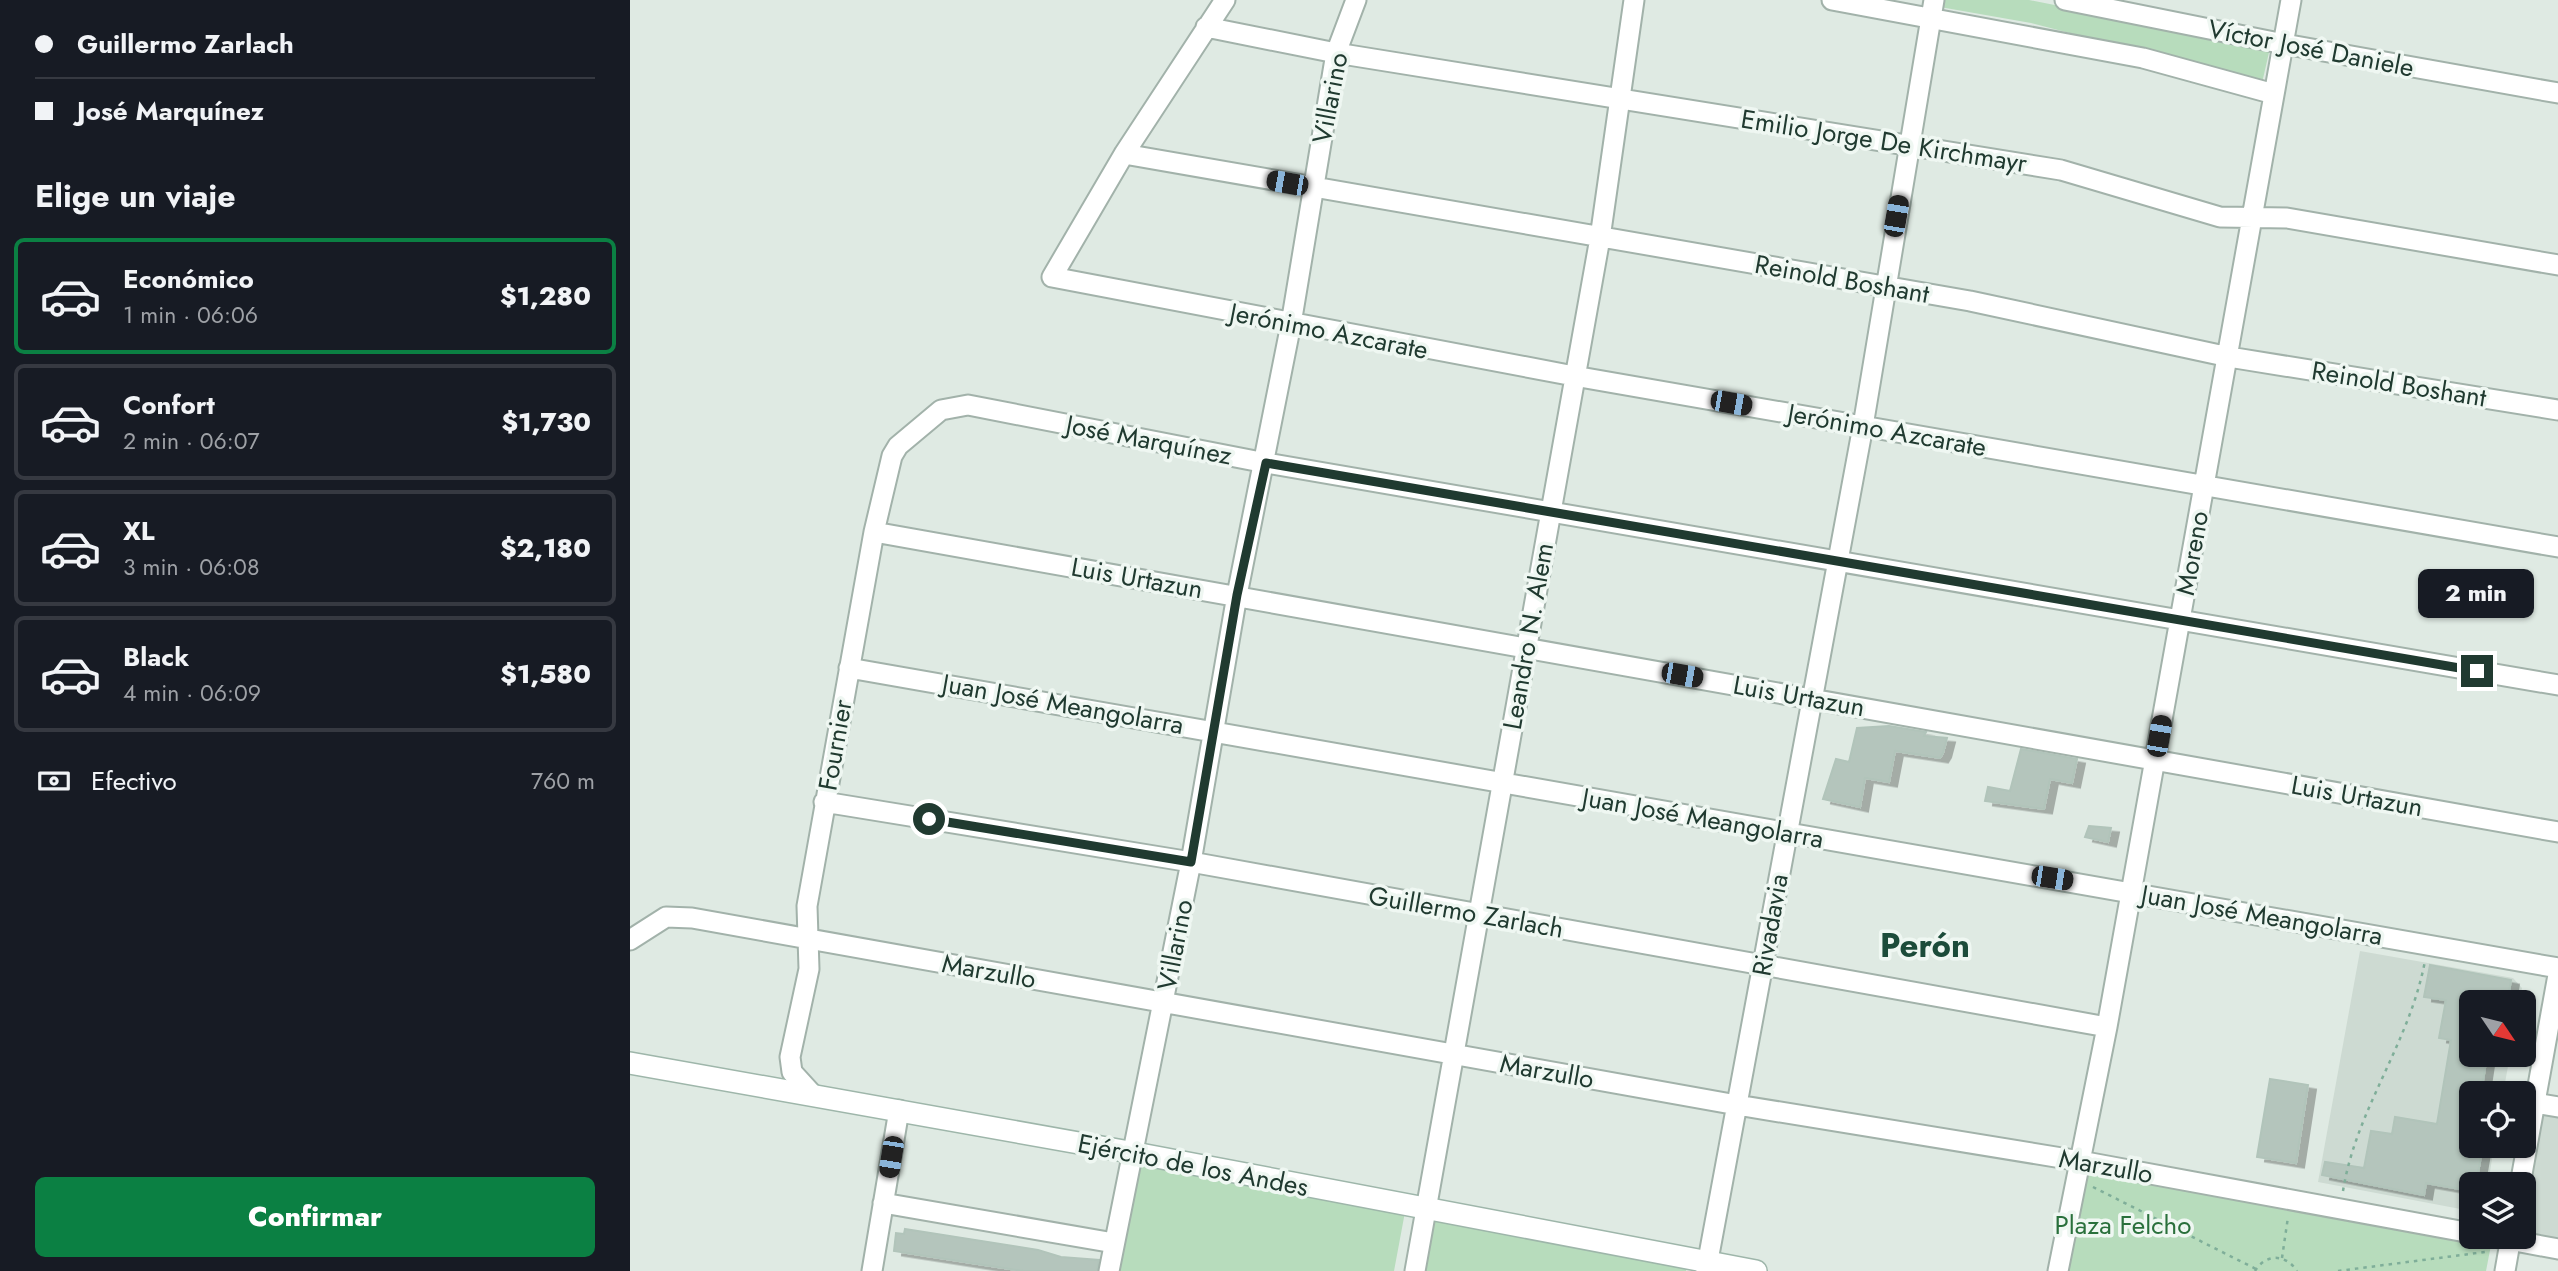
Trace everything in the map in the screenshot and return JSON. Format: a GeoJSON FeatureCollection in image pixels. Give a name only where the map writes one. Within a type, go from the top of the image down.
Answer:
{"type":"FeatureCollection","features":[{"type":"Feature","properties":{"kind":"street"},"geometry":{"type":"LineString","coordinates":[[1124,154],[1225,0]]}},
{"type":"Feature","properties":{"kind":"street","name":"Villarino"},"geometry":{"type":"LineString","coordinates":[[1109,1271],[1135,1153],[1191,862],[1237,595],[1266,463],[1336,53],[1356,0]]}},
{"type":"Feature","properties":{"kind":"street","name":"Leandro N. Alem"},"geometry":{"type":"LineString","coordinates":[[1415,1271],[1600,238],[1634,0]]}},
{"type":"Feature","properties":{"kind":"street","name":"Víctor José Daniele"},"geometry":{"type":"LineString","coordinates":[[1832,0],[1932,8],[2143,58],[2274,94]]}},
{"type":"Feature","properties":{"kind":"street","name":"Víctor José Daniele"},"geometry":{"type":"LineString","coordinates":[[2065,0],[2284,44],[2558,93]]}},
{"type":"Feature","properties":{"kind":"street","name":"Moreno"},"geometry":{"type":"LineString","coordinates":[[2058,1271],[2132,892],[2291,0]]}},
{"type":"Feature","properties":{"kind":"street","name":"Rivadavia"},"geometry":{"type":"LineString","coordinates":[[1707,1267],[1863,426],[1932,8]]}},
{"type":"Feature","properties":{"kind":"street","name":"Emilio Jorge De Kirchmayr"},"geometry":{"type":"LineString","coordinates":[[1206,27],[1336,53],[1622,97],[2061,170],[2220,217],[2287,218],[2558,265]]}},
{"type":"Feature","properties":{"kind":"street","name":"Reinold Boshant"},"geometry":{"type":"LineString","coordinates":[[1124,154],[1884,286],[2229,357],[2558,410]]}},
{"type":"Feature","properties":{"kind":"street","name":"Jerónimo Azcarate"},"geometry":{"type":"LineString","coordinates":[[1124,154],[1052,277],[1574,376],[2558,547]]}},
{"type":"Feature","properties":{"kind":"street","name":"José Marquínez"},"geometry":{"type":"LineString","coordinates":[[941,410],[968,405],[1266,463],[2558,685]]}},
{"type":"Feature","properties":{"kind":"street","name":"Fournier"},"geometry":{"type":"LineString","coordinates":[[813,1095],[792,1072],[790,1057],[809,969],[807,906],[874,532],[892,456],[898,446],[941,410]]}},
{"type":"Feature","properties":{"kind":"street","name":"Luis Urtazun"},"geometry":{"type":"LineString","coordinates":[[874,532],[2558,832]]}},
{"type":"Feature","properties":{"kind":"street","name":"Juan José Meangolarra"},"geometry":{"type":"LineString","coordinates":[[849,668],[2558,968]]}},
{"type":"Feature","properties":{"kind":"street","name":"Guillermo Zarlach"},"geometry":{"type":"LineString","coordinates":[[824,802],[1191,862],[2107,1027]]}},
{"type":"Feature","properties":{"kind":"street","name":"Marzullo"},"geometry":{"type":"LineString","coordinates":[[630,940],[666,917],[692,918],[1737,1105],[2078,1170],[2291,1200],[2459,1231]]}},
{"type":"Feature","properties":{"kind":"street"},"geometry":{"type":"LineString","coordinates":[[2536,1097],[2558,975]]}},
{"type":"Feature","properties":{"kind":"street","name":"Ejército de los Andes"},"geometry":{"type":"LineString","coordinates":[[630,1063],[1135,1153],[1707,1267],[1756,1271]]}},
{"type":"Feature","properties":{"kind":"street"},"geometry":{"type":"LineString","coordinates":[[2536,1103],[2558,1107]]}},
{"type":"Feature","properties":{"kind":"street"},"geometry":{"type":"LineString","coordinates":[[872,1271],[899,1110]]}},
{"type":"Feature","properties":{"kind":"street"},"geometry":{"type":"LineString","coordinates":[[883,1203],[1114,1243]]}},
{"type":"Feature","properties":{"kind":"street"},"geometry":{"type":"LineString","coordinates":[[2536,1246],[2558,1249]]}},
{"type":"Feature","properties":{"kind":"street"},"geometry":{"type":"LineString","coordinates":[[2505,1271],[2506,1249]]}},
{"type":"Feature","properties":{"kind":"path"},"geometry":{"type":"LineString","coordinates":[[2340,1208],[2352,1147],[2411,1018],[2428,944]]}},
{"type":"Feature","properties":{"kind":"path"},"geometry":{"type":"LineString","coordinates":[[2078,1170],[2256,1270],[2264,1260],[2282,1258],[2297,1271]]}},
{"type":"Feature","properties":{"kind":"path"},"geometry":{"type":"LineString","coordinates":[[2282,1258],[2291,1200]]}},
{"type":"Feature","properties":{"kind":"path"},"geometry":{"type":"LineString","coordinates":[[2337,1271],[2465,1249]]}},
{"type":"Feature","properties":{"kind":"shaded area"},"geometry":{"type":"Polygon","coordinates":[[[2360,951],[2513,978],[2522,990],[2459,990],[2459,1068],[2508,1068],[2505,1081],[2459,1081],[2459,1158],[2492,1158],[2490,1172],[2459,1172],[2459,1209],[2318,1182],[2360,951]]]}},
{"type":"Feature","properties":{"kind":"shaded area"},"geometry":{"type":"Polygon","coordinates":[[[2537,1114],[2558,1118],[2558,1239],[2536,1235],[2536,1172],[2527,1172],[2529,1158],[2536,1158],[2537,1114]]]}},
{"type":"Feature","properties":{"kind":"green space"},"geometry":{"type":"Polygon","coordinates":[[[1940,0],[2029,0],[2270,48],[2262,83],[2031,23],[1940,7],[1940,0]]]}},
{"type":"Feature","properties":{"kind":"green space"},"geometry":{"type":"Polygon","coordinates":[[[1135,1162],[1405,1212],[1394,1271],[1115,1271],[1135,1162]]]}},
{"type":"Feature","properties":{"kind":"green space","name":"Plaza Felcho"},"geometry":{"type":"Polygon","coordinates":[[[2085,1172],[2459,1239],[2459,1249],[2490,1249],[2486,1271],[2067,1271],[2085,1172]]]}},
{"type":"Feature","properties":{"kind":"green space"},"geometry":{"type":"Polygon","coordinates":[[[1430,1216],[1688,1263],[1686,1271],[1419,1271],[1430,1216]]]}},
{"type":"Feature","properties":{"kind":"building"},"geometry":{"type":"Polygon","coordinates":[[[1889,726],[1926,732],[1924,736],[1947,738],[1943,753],[1940,758],[1895,751],[1889,782],[1865,778],[1860,807],[1823,799],[1836,759],[1849,762],[1857,728],[1889,726]]]}},
{"type":"Feature","properties":{"kind":"building"},"geometry":{"type":"Polygon","coordinates":[[[2021,749],[2077,759],[2072,783],[2050,779],[2044,809],[1985,801],[1988,787],[2010,791],[2021,749]]]}},
{"type":"Feature","properties":{"kind":"building"},"geometry":{"type":"Polygon","coordinates":[[[2089,826],[2111,828],[2108,842],[2085,837],[2089,826]]]}},
{"type":"Feature","properties":{"kind":"building"},"geometry":{"type":"Polygon","coordinates":[[[2430,965],[2511,980],[2509,990],[2459,990],[2459,1068],[2485,1068],[2483,1081],[2459,1081],[2459,1158],[2481,1158],[2478,1172],[2459,1172],[2459,1189],[2426,1183],[2424,1195],[2322,1175],[2325,1162],[2364,1168],[2371,1131],[2392,1134],[2395,1117],[2437,1124],[2451,1040],[2439,1038],[2446,1000],[2424,997],[2430,965]]]}},
{"type":"Feature","properties":{"kind":"building"},"geometry":{"type":"Polygon","coordinates":[[[2270,1079],[2308,1085],[2296,1163],[2257,1157],[2270,1079]]]}},
{"type":"Feature","properties":{"kind":"building"},"geometry":{"type":"Polygon","coordinates":[[[905,1229],[1038,1250],[1061,1257],[1099,1260],[1097,1271],[1023,1271],[894,1251],[896,1233],[904,1234],[905,1229]]]}},
{"type":"Feature","properties":{"kind":"district","name":"Perón"},"geometry":{"type":"Point","coordinates":[1925,945]}},
{"type":"Feature","properties":{"kind":"route"},"geometry":{"type":"LineString","coordinates":[[929,819],[1191,862],[1237,595],[1266,463],[2477,671]]}}]}
